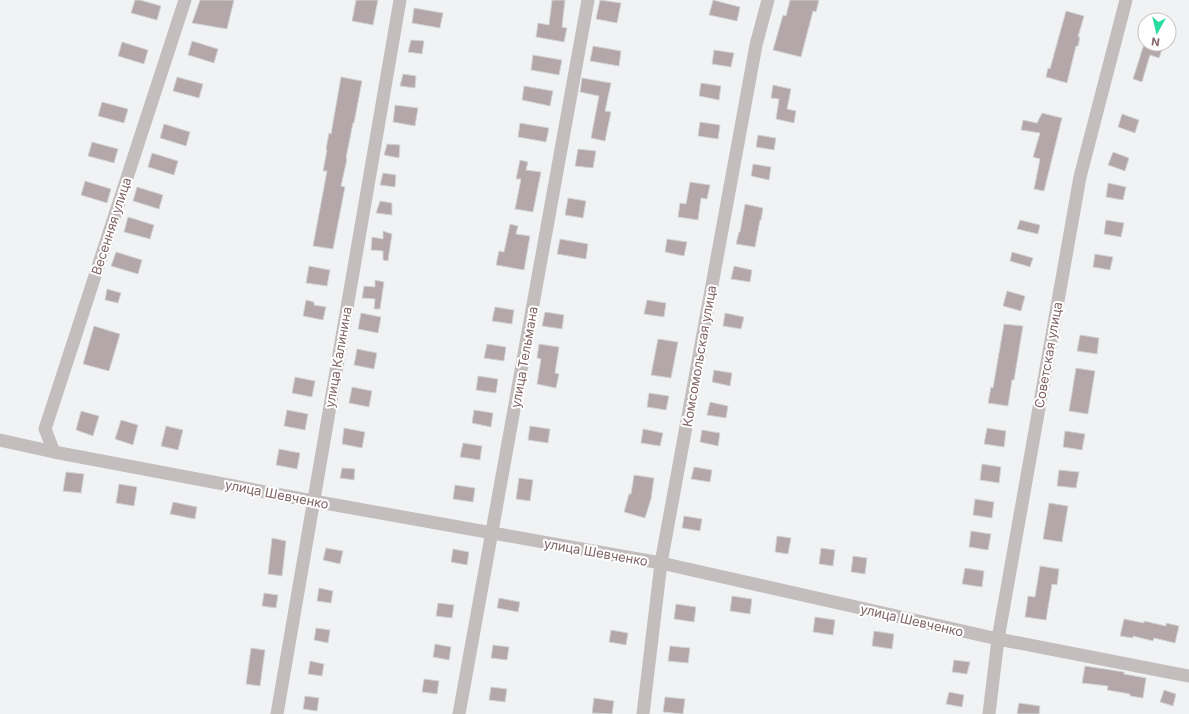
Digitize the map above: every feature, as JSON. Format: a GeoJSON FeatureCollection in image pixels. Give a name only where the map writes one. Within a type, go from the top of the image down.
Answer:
{"type":"FeatureCollection","features":[{"type":"Feature","properties":{"kind":"street","name":"Весенняя улица"},"geometry":{"type":"LineString","coordinates":[[54,452],[44,429],[185,0]]}},
{"type":"Feature","properties":{"kind":"street","name":"улица Калинина"},"geometry":{"type":"LineString","coordinates":[[277,714],[400,0]]}},
{"type":"Feature","properties":{"kind":"street","name":"улица Тельмана"},"geometry":{"type":"LineString","coordinates":[[459,714],[588,0]]}},
{"type":"Feature","properties":{"kind":"street","name":"Комсомольская улица"},"geometry":{"type":"LineString","coordinates":[[643,714],[661,563],[754,53],[768,0]]}},
{"type":"Feature","properties":{"kind":"street","name":"Советская улица"},"geometry":{"type":"LineString","coordinates":[[989,714],[998,639],[1080,177],[1126,0]]}},
{"type":"Feature","properties":{"kind":"street","name":"улица Шевченко"},"geometry":{"type":"LineString","coordinates":[[0,440],[54,452],[313,501],[661,563],[998,639],[1189,676]]}},
{"type":"Feature","properties":{"kind":"building"},"geometry":{"type":"Polygon","coordinates":[[[135,0],[161,6],[157,20],[131,13],[135,0]]]}},
{"type":"Feature","properties":{"kind":"building"},"geometry":{"type":"Polygon","coordinates":[[[200,0],[234,0],[227,29],[192,23],[200,0]]]}},
{"type":"Feature","properties":{"kind":"building"},"geometry":{"type":"Polygon","coordinates":[[[356,0],[378,0],[373,25],[352,21],[356,0]]]}},
{"type":"Feature","properties":{"kind":"building"},"geometry":{"type":"Polygon","coordinates":[[[552,0],[565,0],[562,27],[567,28],[564,42],[536,37],[538,23],[549,25],[552,0]]]}},
{"type":"Feature","properties":{"kind":"building"},"geometry":{"type":"Polygon","coordinates":[[[600,0],[621,3],[617,23],[596,19],[600,0]]]}},
{"type":"Feature","properties":{"kind":"building"},"geometry":{"type":"Polygon","coordinates":[[[713,0],[740,7],[737,21],[709,15],[713,0]]]}},
{"type":"Feature","properties":{"kind":"building"},"geometry":{"type":"Polygon","coordinates":[[[790,0],[819,0],[816,12],[813,11],[801,57],[773,50],[783,15],[786,16],[790,0]]]}},
{"type":"Feature","properties":{"kind":"building"},"geometry":{"type":"Polygon","coordinates":[[[414,8],[443,13],[440,28],[412,23],[414,8]]]}},
{"type":"Feature","properties":{"kind":"building"},"geometry":{"type":"Polygon","coordinates":[[[1066,11],[1084,16],[1078,37],[1080,37],[1078,46],[1076,46],[1067,83],[1046,77],[1048,68],[1050,69],[1066,11]]]}},
{"type":"Feature","properties":{"kind":"building"},"geometry":{"type":"Polygon","coordinates":[[[411,40],[424,41],[422,54],[408,52],[411,40]]]}},
{"type":"Feature","properties":{"kind":"building"},"geometry":{"type":"Polygon","coordinates":[[[192,41],[218,49],[214,63],[188,55],[192,41]]]}},
{"type":"Feature","properties":{"kind":"building"},"geometry":{"type":"Polygon","coordinates":[[[122,42],[148,50],[144,64],[118,56],[122,42]]]}},
{"type":"Feature","properties":{"kind":"building"},"geometry":{"type":"Polygon","coordinates":[[[593,46],[621,51],[619,66],[590,61],[593,46]]]}},
{"type":"Feature","properties":{"kind":"building"},"geometry":{"type":"Polygon","coordinates":[[[714,50],[734,53],[731,67],[712,64],[714,50]]]}},
{"type":"Feature","properties":{"kind":"building"},"geometry":{"type":"Polygon","coordinates":[[[1141,52],[1161,52],[1159,58],[1150,55],[1142,82],[1133,79],[1141,52]]]}},
{"type":"Feature","properties":{"kind":"building"},"geometry":{"type":"Polygon","coordinates":[[[533,55],[562,60],[559,75],[531,70],[533,55]]]}},
{"type":"Feature","properties":{"kind":"building"},"geometry":{"type":"Polygon","coordinates":[[[403,74],[416,76],[415,88],[400,86],[403,74]]]}},
{"type":"Feature","properties":{"kind":"building"},"geometry":{"type":"Polygon","coordinates":[[[177,77],[203,84],[199,98],[173,91],[177,77]]]}},
{"type":"Feature","properties":{"kind":"building"},"geometry":{"type":"Polygon","coordinates":[[[341,77],[362,81],[341,186],[345,187],[333,249],[313,246],[327,171],[323,171],[326,149],[329,133],[331,134],[341,77]]]}},
{"type":"Feature","properties":{"kind":"building"},"geometry":{"type":"Polygon","coordinates":[[[582,78],[611,83],[605,111],[611,112],[605,141],[591,138],[599,96],[580,92],[582,78]]]}},
{"type":"Feature","properties":{"kind":"building"},"geometry":{"type":"Polygon","coordinates":[[[701,83],[721,86],[719,100],[699,96],[701,83]]]}},
{"type":"Feature","properties":{"kind":"building"},"geometry":{"type":"Polygon","coordinates":[[[773,85],[791,89],[787,109],[796,111],[794,123],[776,119],[779,99],[771,98],[773,85]]]}},
{"type":"Feature","properties":{"kind":"building"},"geometry":{"type":"Polygon","coordinates":[[[524,86],[553,91],[550,106],[522,100],[524,86]]]}},
{"type":"Feature","properties":{"kind":"building"},"geometry":{"type":"Polygon","coordinates":[[[102,102],[128,109],[124,123],[98,116],[102,102]]]}},
{"type":"Feature","properties":{"kind":"building"},"geometry":{"type":"Polygon","coordinates":[[[395,105],[418,108],[415,126],[393,122],[395,105]]]}},
{"type":"Feature","properties":{"kind":"building"},"geometry":{"type":"Polygon","coordinates":[[[1042,113],[1062,118],[1044,191],[1034,189],[1040,159],[1033,157],[1040,133],[1021,130],[1023,120],[1037,123],[1042,113]]]}},
{"type":"Feature","properties":{"kind":"building"},"geometry":{"type":"Polygon","coordinates":[[[1122,114],[1139,120],[1135,133],[1118,127],[1122,114]]]}},
{"type":"Feature","properties":{"kind":"building"},"geometry":{"type":"Polygon","coordinates":[[[700,122],[720,125],[718,139],[698,136],[700,122]]]}},
{"type":"Feature","properties":{"kind":"building"},"geometry":{"type":"Polygon","coordinates":[[[520,123],[549,128],[546,142],[518,137],[520,123]]]}},
{"type":"Feature","properties":{"kind":"building"},"geometry":{"type":"Polygon","coordinates":[[[164,124],[190,132],[186,146],[160,138],[164,124]]]}},
{"type":"Feature","properties":{"kind":"building"},"geometry":{"type":"Polygon","coordinates":[[[758,135],[776,138],[774,150],[756,147],[758,135]]]}},
{"type":"Feature","properties":{"kind":"building"},"geometry":{"type":"Polygon","coordinates":[[[92,142],[118,149],[114,163],[88,156],[92,142]]]}},
{"type":"Feature","properties":{"kind":"building"},"geometry":{"type":"Polygon","coordinates":[[[387,144],[400,145],[399,158],[384,155],[387,144]]]}},
{"type":"Feature","properties":{"kind":"building"},"geometry":{"type":"Polygon","coordinates":[[[578,149],[596,151],[593,168],[575,166],[578,149]]]}},
{"type":"Feature","properties":{"kind":"building"},"geometry":{"type":"Polygon","coordinates":[[[1113,152],[1129,158],[1125,171],[1108,165],[1113,152]]]}},
{"type":"Feature","properties":{"kind":"building"},"geometry":{"type":"Polygon","coordinates":[[[152,153],[178,161],[174,175],[148,167],[152,153]]]}},
{"type":"Feature","properties":{"kind":"building"},"geometry":{"type":"Polygon","coordinates":[[[520,160],[528,162],[526,170],[541,172],[533,212],[515,209],[521,179],[516,179],[520,160]]]}},
{"type":"Feature","properties":{"kind":"building"},"geometry":{"type":"Polygon","coordinates":[[[753,164],[771,167],[769,180],[751,176],[753,164]]]}},
{"type":"Feature","properties":{"kind":"building"},"geometry":{"type":"Polygon","coordinates":[[[383,173],[396,175],[395,187],[380,185],[383,173]]]}},
{"type":"Feature","properties":{"kind":"building"},"geometry":{"type":"Polygon","coordinates":[[[85,181],[111,189],[107,203],[81,195],[85,181]]]}},
{"type":"Feature","properties":{"kind":"building"},"geometry":{"type":"Polygon","coordinates":[[[690,182],[710,185],[707,199],[701,198],[698,220],[678,217],[680,203],[686,204],[690,182]]]}},
{"type":"Feature","properties":{"kind":"building"},"geometry":{"type":"Polygon","coordinates":[[[1108,183],[1126,187],[1123,200],[1106,197],[1108,183]]]}},
{"type":"Feature","properties":{"kind":"building"},"geometry":{"type":"Polygon","coordinates":[[[137,187],[163,195],[159,209],[133,201],[137,187]]]}},
{"type":"Feature","properties":{"kind":"building"},"geometry":{"type":"Polygon","coordinates":[[[568,198],[586,201],[583,218],[565,215],[568,198]]]}},
{"type":"Feature","properties":{"kind":"building"},"geometry":{"type":"Polygon","coordinates":[[[380,201],[392,203],[392,215],[376,213],[380,201]]]}},
{"type":"Feature","properties":{"kind":"building"},"geometry":{"type":"Polygon","coordinates":[[[745,204],[763,208],[755,247],[736,244],[740,232],[745,204]]]}},
{"type":"Feature","properties":{"kind":"building"},"geometry":{"type":"Polygon","coordinates":[[[128,217],[154,225],[150,239],[124,232],[128,217]]]}},
{"type":"Feature","properties":{"kind":"building"},"geometry":{"type":"Polygon","coordinates":[[[1020,220],[1040,225],[1038,234],[1017,229],[1020,220]]]}},
{"type":"Feature","properties":{"kind":"building"},"geometry":{"type":"Polygon","coordinates":[[[1106,220],[1124,223],[1121,237],[1104,234],[1106,220]]]}},
{"type":"Feature","properties":{"kind":"building"},"geometry":{"type":"Polygon","coordinates":[[[510,224],[518,226],[516,234],[530,236],[524,270],[496,265],[499,251],[504,252],[510,224]]]}},
{"type":"Feature","properties":{"kind":"building"},"geometry":{"type":"Polygon","coordinates":[[[383,231],[392,234],[388,261],[383,260],[383,251],[371,250],[372,237],[383,239],[383,231]]]}},
{"type":"Feature","properties":{"kind":"building"},"geometry":{"type":"Polygon","coordinates":[[[560,239],[588,244],[586,259],[557,254],[560,239]]]}},
{"type":"Feature","properties":{"kind":"building"},"geometry":{"type":"Polygon","coordinates":[[[667,239],[687,242],[684,256],[665,252],[667,239]]]}},
{"type":"Feature","properties":{"kind":"building"},"geometry":{"type":"Polygon","coordinates":[[[116,252],[142,260],[138,274],[111,266],[116,252]]]}},
{"type":"Feature","properties":{"kind":"building"},"geometry":{"type":"Polygon","coordinates":[[[1012,252],[1033,258],[1030,267],[1010,261],[1012,252]]]}},
{"type":"Feature","properties":{"kind":"building"},"geometry":{"type":"Polygon","coordinates":[[[1095,254],[1113,257],[1110,270],[1093,267],[1095,254]]]}},
{"type":"Feature","properties":{"kind":"building"},"geometry":{"type":"Polygon","coordinates":[[[309,266],[330,270],[327,286],[306,283],[309,266]]]}},
{"type":"Feature","properties":{"kind":"building"},"geometry":{"type":"Polygon","coordinates":[[[734,266],[752,270],[750,282],[731,279],[734,266]]]}},
{"type":"Feature","properties":{"kind":"building"},"geometry":{"type":"Polygon","coordinates":[[[375,280],[384,282],[380,309],[374,309],[375,299],[362,298],[364,286],[375,287],[375,280]]]}},
{"type":"Feature","properties":{"kind":"building"},"geometry":{"type":"Polygon","coordinates":[[[107,289],[121,293],[118,303],[105,300],[107,289]]]}},
{"type":"Feature","properties":{"kind":"building"},"geometry":{"type":"Polygon","coordinates":[[[1007,291],[1025,296],[1021,311],[1003,306],[1007,291]]]}},
{"type":"Feature","properties":{"kind":"building"},"geometry":{"type":"Polygon","coordinates":[[[306,300],[314,302],[314,305],[326,307],[323,320],[303,316],[306,300]]]}},
{"type":"Feature","properties":{"kind":"building"},"geometry":{"type":"Polygon","coordinates":[[[647,300],[666,303],[664,317],[644,314],[647,300]]]}},
{"type":"Feature","properties":{"kind":"building"},"geometry":{"type":"Polygon","coordinates":[[[495,307],[514,310],[512,324],[492,321],[495,307]]]}},
{"type":"Feature","properties":{"kind":"building"},"geometry":{"type":"Polygon","coordinates":[[[545,312],[564,315],[562,329],[542,326],[545,312]]]}},
{"type":"Feature","properties":{"kind":"building"},"geometry":{"type":"Polygon","coordinates":[[[361,313],[381,317],[378,333],[358,329],[361,313]]]}},
{"type":"Feature","properties":{"kind":"building"},"geometry":{"type":"Polygon","coordinates":[[[725,313],[744,317],[741,329],[723,326],[725,313]]]}},
{"type":"Feature","properties":{"kind":"building"},"geometry":{"type":"Polygon","coordinates":[[[1004,324],[1023,326],[1008,406],[988,403],[991,387],[993,388],[1004,324]]]}},
{"type":"Feature","properties":{"kind":"building"},"geometry":{"type":"Polygon","coordinates":[[[94,326],[120,334],[109,371],[83,364],[94,326]]]}},
{"type":"Feature","properties":{"kind":"building"},"geometry":{"type":"Polygon","coordinates":[[[1080,335],[1099,338],[1097,354],[1077,351],[1080,335]]]}},
{"type":"Feature","properties":{"kind":"building"},"geometry":{"type":"Polygon","coordinates":[[[658,339],[678,342],[671,378],[651,375],[658,339]]]}},
{"type":"Feature","properties":{"kind":"building"},"geometry":{"type":"Polygon","coordinates":[[[487,344],[506,347],[504,361],[484,358],[487,344]]]}},
{"type":"Feature","properties":{"kind":"building"},"geometry":{"type":"Polygon","coordinates":[[[539,344],[559,347],[555,373],[559,374],[556,388],[537,384],[541,359],[537,358],[539,344]]]}},
{"type":"Feature","properties":{"kind":"building"},"geometry":{"type":"Polygon","coordinates":[[[357,349],[377,353],[374,369],[354,365],[357,349]]]}},
{"type":"Feature","properties":{"kind":"building"},"geometry":{"type":"Polygon","coordinates":[[[1076,368],[1095,371],[1088,414],[1069,411],[1076,368]]]}},
{"type":"Feature","properties":{"kind":"building"},"geometry":{"type":"Polygon","coordinates":[[[714,370],[732,373],[730,386],[712,382],[714,370]]]}},
{"type":"Feature","properties":{"kind":"building"},"geometry":{"type":"Polygon","coordinates":[[[478,376],[498,379],[496,393],[476,390],[478,376]]]}},
{"type":"Feature","properties":{"kind":"building"},"geometry":{"type":"Polygon","coordinates":[[[295,377],[315,381],[312,397],[292,393],[295,377]]]}},
{"type":"Feature","properties":{"kind":"building"},"geometry":{"type":"Polygon","coordinates":[[[352,387],[372,391],[369,407],[349,403],[352,387]]]}},
{"type":"Feature","properties":{"kind":"building"},"geometry":{"type":"Polygon","coordinates":[[[649,393],[669,396],[666,410],[647,407],[649,393]]]}},
{"type":"Feature","properties":{"kind":"building"},"geometry":{"type":"Polygon","coordinates":[[[710,402],[728,406],[726,418],[707,415],[710,402]]]}},
{"type":"Feature","properties":{"kind":"building"},"geometry":{"type":"Polygon","coordinates":[[[287,410],[308,414],[305,430],[284,426],[287,410]]]}},
{"type":"Feature","properties":{"kind":"building"},"geometry":{"type":"Polygon","coordinates":[[[474,410],[493,413],[491,427],[472,423],[474,410]]]}},
{"type":"Feature","properties":{"kind":"building"},"geometry":{"type":"Polygon","coordinates":[[[81,411],[99,416],[93,436],[76,430],[81,411]]]}},
{"type":"Feature","properties":{"kind":"building"},"geometry":{"type":"Polygon","coordinates":[[[121,420],[138,425],[133,445],[115,439],[121,420]]]}},
{"type":"Feature","properties":{"kind":"building"},"geometry":{"type":"Polygon","coordinates":[[[166,426],[183,430],[178,450],[161,446],[166,426]]]}},
{"type":"Feature","properties":{"kind":"building"},"geometry":{"type":"Polygon","coordinates":[[[530,426],[550,429],[548,443],[528,440],[530,426]]]}},
{"type":"Feature","properties":{"kind":"building"},"geometry":{"type":"Polygon","coordinates":[[[344,428],[365,432],[362,448],[342,444],[344,428]]]}},
{"type":"Feature","properties":{"kind":"building"},"geometry":{"type":"Polygon","coordinates":[[[987,428],[1006,431],[1004,447],[984,444],[987,428]]]}},
{"type":"Feature","properties":{"kind":"building"},"geometry":{"type":"Polygon","coordinates":[[[643,429],[663,433],[660,446],[641,443],[643,429]]]}},
{"type":"Feature","properties":{"kind":"building"},"geometry":{"type":"Polygon","coordinates":[[[702,430],[720,433],[718,446],[700,442],[702,430]]]}},
{"type":"Feature","properties":{"kind":"building"},"geometry":{"type":"Polygon","coordinates":[[[1065,431],[1085,434],[1082,450],[1063,447],[1065,431]]]}},
{"type":"Feature","properties":{"kind":"building"},"geometry":{"type":"Polygon","coordinates":[[[463,443],[482,446],[480,460],[460,457],[463,443]]]}},
{"type":"Feature","properties":{"kind":"building"},"geometry":{"type":"Polygon","coordinates":[[[279,449],[300,453],[297,469],[276,465],[279,449]]]}},
{"type":"Feature","properties":{"kind":"building"},"geometry":{"type":"Polygon","coordinates":[[[982,464],[1001,467],[999,483],[980,480],[982,464]]]}},
{"type":"Feature","properties":{"kind":"building"},"geometry":{"type":"Polygon","coordinates":[[[694,467],[712,470],[710,482],[691,479],[694,467]]]}},
{"type":"Feature","properties":{"kind":"building"},"geometry":{"type":"Polygon","coordinates":[[[342,468],[355,469],[354,480],[340,478],[342,468]]]}},
{"type":"Feature","properties":{"kind":"building"},"geometry":{"type":"Polygon","coordinates":[[[1059,470],[1079,472],[1076,488],[1057,486],[1059,470]]]}},
{"type":"Feature","properties":{"kind":"building"},"geometry":{"type":"Polygon","coordinates":[[[66,472],[84,474],[81,493],[63,491],[66,472]]]}},
{"type":"Feature","properties":{"kind":"building"},"geometry":{"type":"Polygon","coordinates":[[[634,475],[654,478],[651,499],[645,518],[624,512],[629,494],[631,494],[634,475]]]}},
{"type":"Feature","properties":{"kind":"building"},"geometry":{"type":"Polygon","coordinates":[[[519,478],[533,480],[530,501],[516,499],[519,478]]]}},
{"type":"Feature","properties":{"kind":"building"},"geometry":{"type":"Polygon","coordinates":[[[119,484],[137,487],[134,506],[116,503],[119,484]]]}},
{"type":"Feature","properties":{"kind":"building"},"geometry":{"type":"Polygon","coordinates":[[[455,485],[475,488],[473,502],[453,499],[455,485]]]}},
{"type":"Feature","properties":{"kind":"building"},"geometry":{"type":"Polygon","coordinates":[[[975,499],[994,502],[992,518],[973,515],[975,499]]]}},
{"type":"Feature","properties":{"kind":"building"},"geometry":{"type":"Polygon","coordinates":[[[173,502],[197,507],[195,519],[170,514],[173,502]]]}},
{"type":"Feature","properties":{"kind":"building"},"geometry":{"type":"Polygon","coordinates":[[[1049,503],[1068,506],[1062,542],[1043,539],[1049,503]]]}},
{"type":"Feature","properties":{"kind":"building"},"geometry":{"type":"Polygon","coordinates":[[[684,516],[702,519],[700,531],[682,528],[684,516]]]}},
{"type":"Feature","properties":{"kind":"building"},"geometry":{"type":"Polygon","coordinates":[[[971,531],[991,534],[988,550],[969,547],[971,531]]]}},
{"type":"Feature","properties":{"kind":"building"},"geometry":{"type":"Polygon","coordinates":[[[777,536],[791,538],[788,554],[775,552],[777,536]]]}},
{"type":"Feature","properties":{"kind":"building"},"geometry":{"type":"Polygon","coordinates":[[[272,538],[286,541],[282,576],[268,574],[272,538]]]}},
{"type":"Feature","properties":{"kind":"building"},"geometry":{"type":"Polygon","coordinates":[[[326,548],[343,551],[340,564],[323,560],[326,548]]]}},
{"type":"Feature","properties":{"kind":"building"},"geometry":{"type":"Polygon","coordinates":[[[821,548],[835,550],[833,566],[819,564],[821,548]]]}},
{"type":"Feature","properties":{"kind":"building"},"geometry":{"type":"Polygon","coordinates":[[[453,549],[469,552],[467,565],[451,562],[453,549]]]}},
{"type":"Feature","properties":{"kind":"building"},"geometry":{"type":"Polygon","coordinates":[[[853,556],[867,558],[865,574],[851,572],[853,556]]]}},
{"type":"Feature","properties":{"kind":"building"},"geometry":{"type":"Polygon","coordinates":[[[1040,566],[1059,569],[1057,585],[1052,584],[1046,620],[1025,617],[1028,596],[1035,597],[1040,566]]]}},
{"type":"Feature","properties":{"kind":"building"},"geometry":{"type":"Polygon","coordinates":[[[965,568],[984,571],[982,587],[962,584],[965,568]]]}},
{"type":"Feature","properties":{"kind":"building"},"geometry":{"type":"Polygon","coordinates":[[[319,588],[333,591],[331,603],[317,601],[319,588]]]}},
{"type":"Feature","properties":{"kind":"building"},"geometry":{"type":"Polygon","coordinates":[[[264,593],[278,595],[276,608],[262,606],[264,593]]]}},
{"type":"Feature","properties":{"kind":"building"},"geometry":{"type":"Polygon","coordinates":[[[732,596],[752,599],[750,614],[730,611],[732,596]]]}},
{"type":"Feature","properties":{"kind":"building"},"geometry":{"type":"Polygon","coordinates":[[[499,598],[520,602],[518,612],[497,608],[499,598]]]}},
{"type":"Feature","properties":{"kind":"building"},"geometry":{"type":"Polygon","coordinates":[[[438,603],[454,605],[452,618],[436,616],[438,603]]]}},
{"type":"Feature","properties":{"kind":"building"},"geometry":{"type":"Polygon","coordinates":[[[676,604],[696,607],[694,622],[674,619],[676,604]]]}},
{"type":"Feature","properties":{"kind":"building"},"geometry":{"type":"Polygon","coordinates":[[[815,617],[835,620],[833,635],[813,632],[815,617]]]}},
{"type":"Feature","properties":{"kind":"building"},"geometry":{"type":"Polygon","coordinates":[[[1124,619],[1144,623],[1144,621],[1166,626],[1166,623],[1179,626],[1175,643],[1154,638],[1153,641],[1133,636],[1133,638],[1120,636],[1124,619]]]}},
{"type":"Feature","properties":{"kind":"building"},"geometry":{"type":"Polygon","coordinates":[[[316,628],[330,630],[328,643],[314,640],[316,628]]]}},
{"type":"Feature","properties":{"kind":"building"},"geometry":{"type":"Polygon","coordinates":[[[611,630],[628,633],[626,645],[609,642],[611,630]]]}},
{"type":"Feature","properties":{"kind":"building"},"geometry":{"type":"Polygon","coordinates":[[[874,631],[894,634],[892,649],[872,646],[874,631]]]}},
{"type":"Feature","properties":{"kind":"building"},"geometry":{"type":"Polygon","coordinates":[[[435,644],[451,647],[449,660],[433,657],[435,644]]]}},
{"type":"Feature","properties":{"kind":"building"},"geometry":{"type":"Polygon","coordinates":[[[493,645],[509,647],[507,660],[491,658],[493,645]]]}},
{"type":"Feature","properties":{"kind":"building"},"geometry":{"type":"Polygon","coordinates":[[[670,646],[690,648],[688,663],[668,661],[670,646]]]}},
{"type":"Feature","properties":{"kind":"building"},"geometry":{"type":"Polygon","coordinates":[[[251,648],[265,650],[260,686],[246,684],[251,648]]]}},
{"type":"Feature","properties":{"kind":"building"},"geometry":{"type":"Polygon","coordinates":[[[954,660],[970,662],[967,674],[952,672],[954,660]]]}},
{"type":"Feature","properties":{"kind":"building"},"geometry":{"type":"Polygon","coordinates":[[[310,661],[324,664],[322,676],[308,674],[310,661]]]}},
{"type":"Feature","properties":{"kind":"building"},"geometry":{"type":"Polygon","coordinates":[[[1085,666],[1124,672],[1124,674],[1146,678],[1143,698],[1107,690],[1108,686],[1082,683],[1085,666]]]}},
{"type":"Feature","properties":{"kind":"building"},"geometry":{"type":"Polygon","coordinates":[[[424,679],[439,681],[437,694],[422,692],[424,679]]]}},
{"type":"Feature","properties":{"kind":"building"},"geometry":{"type":"Polygon","coordinates":[[[491,687],[507,689],[505,702],[489,700],[491,687]]]}},
{"type":"Feature","properties":{"kind":"building"},"geometry":{"type":"Polygon","coordinates":[[[1164,690],[1176,694],[1173,706],[1160,702],[1164,690]]]}},
{"type":"Feature","properties":{"kind":"building"},"geometry":{"type":"Polygon","coordinates":[[[949,692],[964,695],[962,707],[946,704],[949,692]]]}},
{"type":"Feature","properties":{"kind":"building"},"geometry":{"type":"Polygon","coordinates":[[[305,696],[319,698],[317,711],[303,709],[305,696]]]}},
{"type":"Feature","properties":{"kind":"building"},"geometry":{"type":"Polygon","coordinates":[[[665,697],[685,699],[683,714],[663,712],[665,697]]]}},
{"type":"Feature","properties":{"kind":"building"},"geometry":{"type":"Polygon","coordinates":[[[594,698],[614,701],[612,714],[592,713],[594,698]]]}},
{"type":"Feature","properties":{"kind":"building"},"geometry":{"type":"Polygon","coordinates":[[[1019,703],[1040,706],[1039,714],[1017,714],[1019,703]]]}}]}
